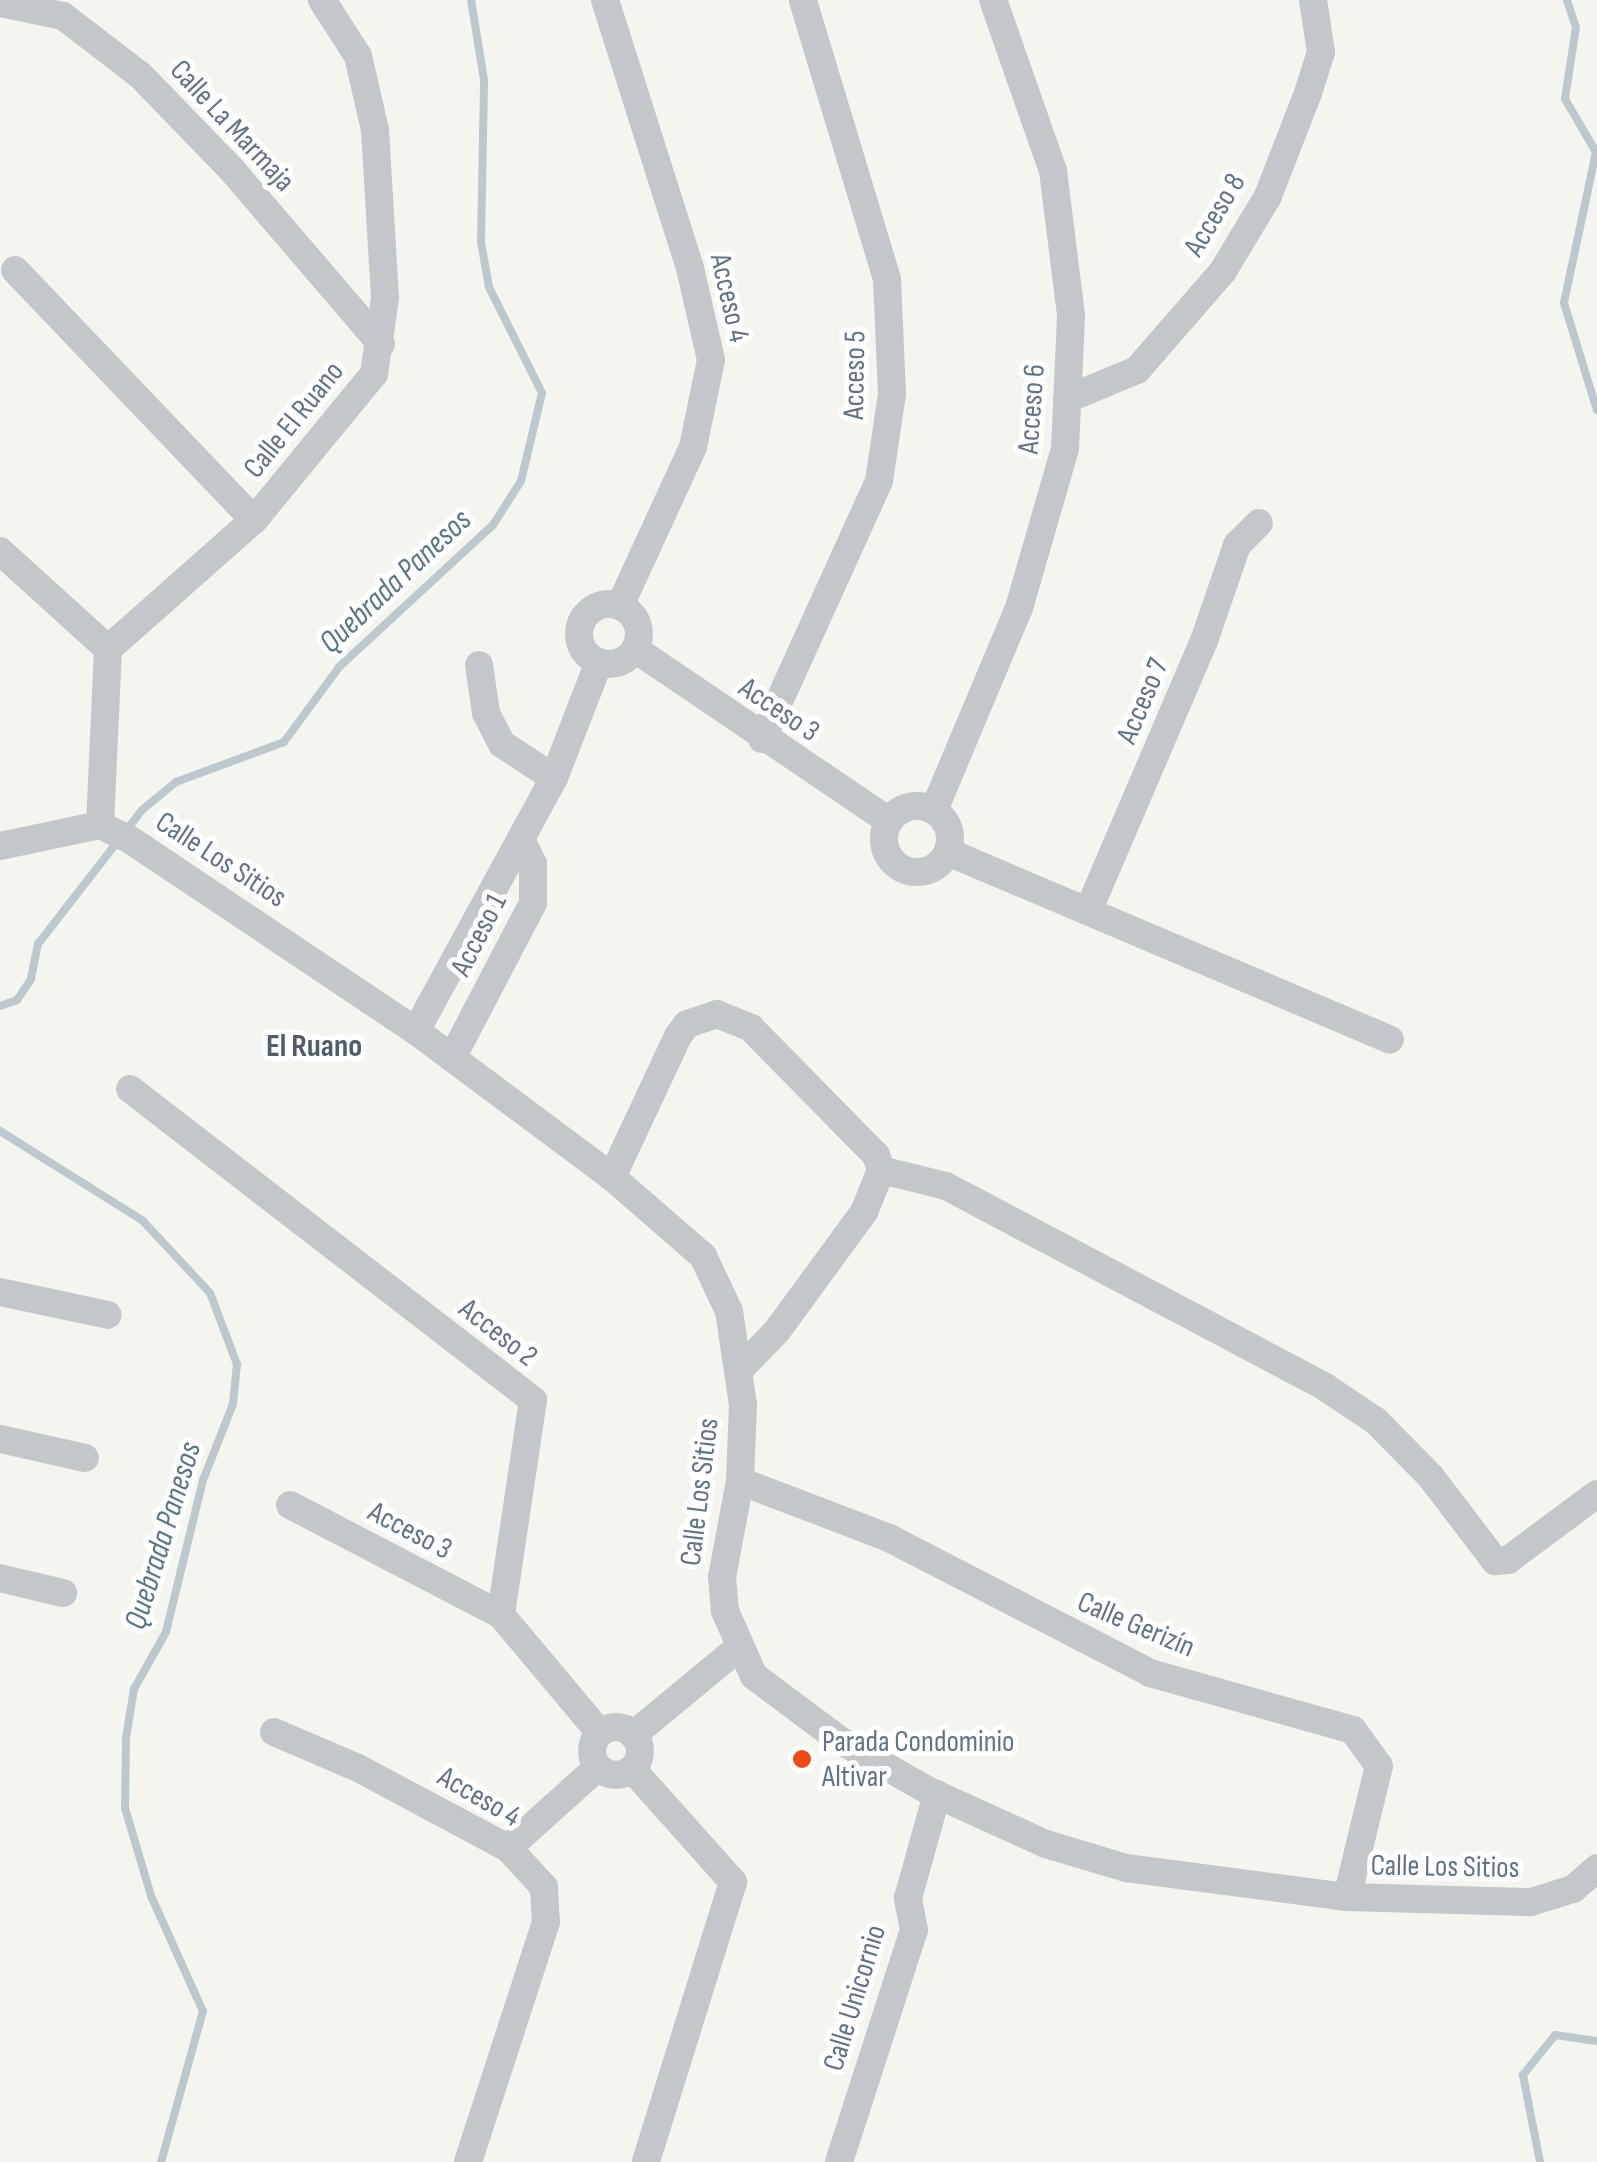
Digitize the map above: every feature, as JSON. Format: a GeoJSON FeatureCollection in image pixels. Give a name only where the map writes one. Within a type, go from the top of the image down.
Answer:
{"type":"FeatureCollection","features":[{"type":"Feature","properties":{"kind":"street","name":"Calle El Ruano"},"geometry":{"type":"LineString","coordinates":[[108,649],[254,520],[363,393],[382,344],[384,225],[376,130],[358,56],[322,0]]}},
{"type":"Feature","properties":{"kind":"street","name":"Acceso 4"},"geometry":{"type":"LineString","coordinates":[[605,0],[690,268],[710,360],[692,447],[620,606]]}},
{"type":"Feature","properties":{"kind":"street","name":"Acceso 5"},"geometry":{"type":"LineString","coordinates":[[762,739],[878,481],[892,394],[887,279],[803,0]]}},
{"type":"Feature","properties":{"kind":"street","name":"Acceso 6"},"geometry":{"type":"LineString","coordinates":[[934,810],[1048,522],[1065,448],[1071,315],[1053,170],[993,0]]}},
{"type":"Feature","properties":{"kind":"street","name":"Acceso 8"},"geometry":{"type":"LineString","coordinates":[[1067,399],[1137,370],[1222,271],[1268,196],[1322,52],[1313,0]]}},
{"type":"Feature","properties":{"kind":"street","name":"Calle La Marmaja"},"geometry":{"type":"LineString","coordinates":[[0,3],[63,16],[140,75],[232,170],[382,344]]}},
{"type":"Feature","properties":{"kind":"street"},"geometry":{"type":"LineString","coordinates":[[15,270],[254,520]]}},
{"type":"Feature","properties":{"kind":"street","name":"Acceso 7"},"geometry":{"type":"LineString","coordinates":[[1090,908],[1204,641],[1237,546],[1260,523]]}},
{"type":"Feature","properties":{"kind":"street"},"geometry":{"type":"LineString","coordinates":[[0,552],[108,649],[100,825],[0,846]]}},
{"type":"Feature","properties":{"kind":"street"},"geometry":{"type":"LineString","coordinates":[[599,606],[620,606],[639,629],[635,649],[619,662],[598,662],[583,649],[583,618],[599,606]]}},
{"type":"Feature","properties":{"kind":"street","name":"Acceso 3"},"geometry":{"type":"LineString","coordinates":[[635,649],[889,822]]}},
{"type":"Feature","properties":{"kind":"street","name":"Acceso 1"},"geometry":{"type":"LineString","coordinates":[[416,1032],[554,778],[598,662]]}},
{"type":"Feature","properties":{"kind":"street"},"geometry":{"type":"LineString","coordinates":[[479,665],[486,713],[502,744],[554,778]]}},
{"type":"Feature","properties":{"kind":"street"},"geometry":{"type":"LineString","coordinates":[[914,806],[934,810],[947,824],[948,852],[923,872],[902,869],[887,853],[889,822],[914,806]]}},
{"type":"Feature","properties":{"kind":"street","name":"Calle Los Sitios"},"geometry":{"type":"LineString","coordinates":[[100,825],[206,885],[416,1032],[612,1177],[703,1256],[729,1311],[740,1369],[740,1481],[722,1576],[737,1649],[778,1700],[937,1794],[1046,1844],[1126,1868],[1347,1897],[1530,1902],[1573,1890],[1597,1868]]}},
{"type":"Feature","properties":{"kind":"street","name":"Acceso 1"},"geometry":{"type":"LineString","coordinates":[[452,1058],[533,903],[533,864],[521,838]]}},
{"type":"Feature","properties":{"kind":"street"},"geometry":{"type":"LineString","coordinates":[[948,852],[1090,908],[1390,1040]]}},
{"type":"Feature","properties":{"kind":"street"},"geometry":{"type":"LineString","coordinates":[[612,1177],[678,1036],[686,1024],[718,1014],[751,1028],[816,1090],[867,1143],[881,1170],[946,1186],[1325,1387],[1376,1421],[1431,1477],[1496,1560],[1508,1560],[1597,1494]]}},
{"type":"Feature","properties":{"kind":"street","name":"Acceso 2"},"geometry":{"type":"LineString","coordinates":[[130,1089],[532,1400],[501,1615]]}},
{"type":"Feature","properties":{"kind":"street"},"geometry":{"type":"LineString","coordinates":[[740,1369],[777,1331],[864,1212],[881,1170]]}},
{"type":"Feature","properties":{"kind":"street"},"geometry":{"type":"LineString","coordinates":[[0,1292],[108,1315]]}},
{"type":"Feature","properties":{"kind":"street"},"geometry":{"type":"LineString","coordinates":[[0,1439],[85,1458]]}},
{"type":"Feature","properties":{"kind":"street","name":"Calle Gerizín"},"geometry":{"type":"LineString","coordinates":[[740,1481],[889,1538],[1150,1673],[1354,1730],[1378,1766],[1347,1897]]}},
{"type":"Feature","properties":{"kind":"street","name":"Acceso 3"},"geometry":{"type":"LineString","coordinates":[[290,1505],[501,1615]]}},
{"type":"Feature","properties":{"kind":"street"},"geometry":{"type":"LineString","coordinates":[[0,1578],[63,1593]]}},
{"type":"Feature","properties":{"kind":"street"},"geometry":{"type":"LineString","coordinates":[[501,1615],[600,1734]]}},
{"type":"Feature","properties":{"kind":"street"},"geometry":{"type":"LineString","coordinates":[[634,1736],[737,1649]]}},
{"type":"Feature","properties":{"kind":"street"},"geometry":{"type":"LineString","coordinates":[[613,1728],[634,1736],[639,1749],[632,1769],[610,1775],[598,1768],[592,1754],[600,1734],[613,1728]]}},
{"type":"Feature","properties":{"kind":"street","name":"Acceso 4"},"geometry":{"type":"LineString","coordinates":[[274,1732],[358,1768],[508,1848],[544,1887],[546,1922],[468,2162]]}},
{"type":"Feature","properties":{"kind":"street"},"geometry":{"type":"LineString","coordinates":[[508,1848],[598,1768]]}},
{"type":"Feature","properties":{"kind":"street"},"geometry":{"type":"LineString","coordinates":[[632,1769],[733,1882],[646,2162]]}},
{"type":"Feature","properties":{"kind":"street","name":"Calle Unicornio"},"geometry":{"type":"LineString","coordinates":[[839,2162],[914,1930],[908,1898],[937,1794]]}},
{"type":"Feature","properties":{"kind":"waterway","name":"Quebrada Panesos"},"geometry":{"type":"LineString","coordinates":[[0,1006],[17,1000],[31,979],[38,944],[142,810],[176,782],[284,742],[339,667],[493,525],[521,481],[542,393],[489,287],[481,242],[484,80],[471,0]]}},
{"type":"Feature","properties":{"kind":"waterway"},"geometry":{"type":"LineString","coordinates":[[1567,0],[1576,27],[1565,99],[1596,152],[1564,303],[1597,410]]}},
{"type":"Feature","properties":{"kind":"waterway","name":"Quebrada Panesos"},"geometry":{"type":"LineString","coordinates":[[0,1131],[142,1220],[210,1293],[237,1364],[233,1404],[203,1480],[166,1632],[134,1689],[126,1738],[125,1808],[151,1896],[203,2011],[161,2162]]}},
{"type":"Feature","properties":{"kind":"waterway"},"geometry":{"type":"LineString","coordinates":[[1540,2162],[1523,2075],[1555,2035],[1597,2041]]}},
{"type":"Feature","properties":{"kind":"place","name":"Parada Condominio Altivar"},"geometry":{"type":"Point","coordinates":[802,1759]}},
{"type":"Feature","properties":{"kind":"district","name":"El Ruano"},"geometry":{"type":"Point","coordinates":[314,1047]}}]}
